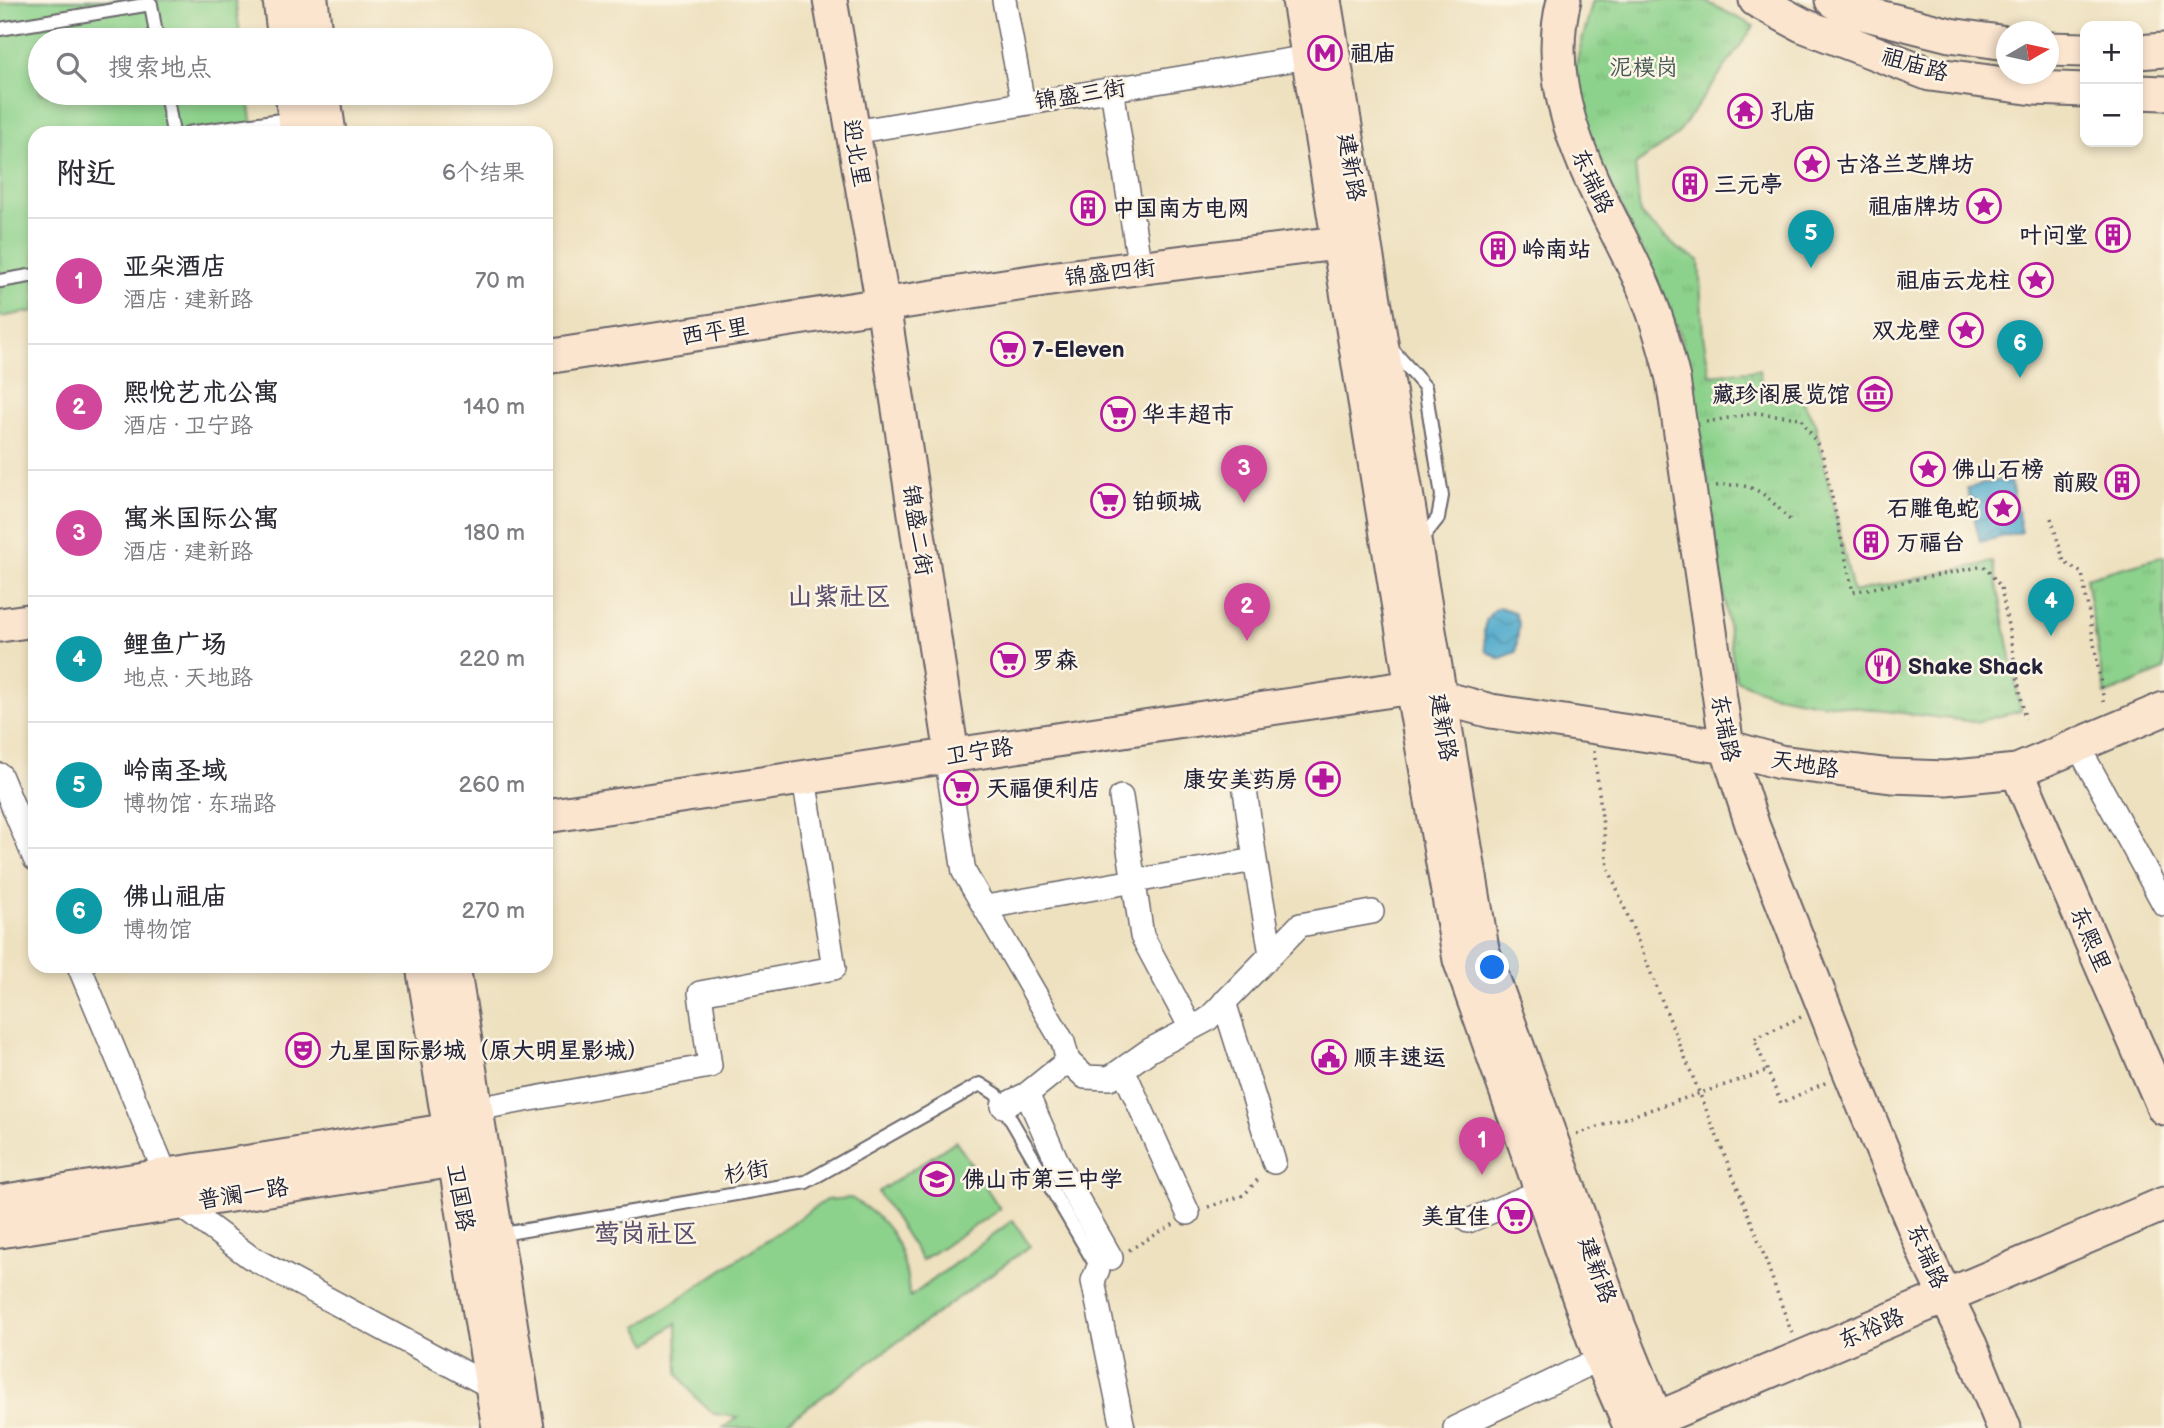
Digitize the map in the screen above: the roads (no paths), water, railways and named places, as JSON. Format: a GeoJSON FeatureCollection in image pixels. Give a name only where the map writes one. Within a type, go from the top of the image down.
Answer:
{"type":"FeatureCollection","features":[{"type":"Feature","properties":{"kind":"street"},"geometry":{"type":"LineString","coordinates":[[280,0],[284,28]]}},
{"type":"Feature","properties":{"kind":"street"},"geometry":{"type":"LineString","coordinates":[[311,0],[314,28]]}},
{"type":"Feature","properties":{"kind":"street","name":"迎北里"},"geometry":{"type":"LineString","coordinates":[[830,0],[883,305]]}},
{"type":"Feature","properties":{"kind":"street"},"geometry":{"type":"LineString","coordinates":[[1004,0],[1023,104]]}},
{"type":"Feature","properties":{"kind":"street","name":"建新路"},"geometry":{"type":"LineString","coordinates":[[1299,0],[1337,243],[1425,692],[1482,949],[1591,1251],[1649,1425]]}},
{"type":"Feature","properties":{"kind":"street","name":"建新路"},"geometry":{"type":"LineString","coordinates":[[1324,0],[1415,548],[1425,692],[1460,960],[1601,1359],[1649,1425]]}},
{"type":"Feature","properties":{"kind":"street","name":"东瑞路"},"geometry":{"type":"LineString","coordinates":[[1564,0],[1558,75],[1573,136],[1643,285],[1662,331],[1670,367],[1727,747],[1753,827],[1838,1042],[2004,1428]]}},
{"type":"Feature","properties":{"kind":"street","name":"祖庙路"},"geometry":{"type":"LineString","coordinates":[[1756,0],[1802,26],[1930,74],[2034,88],[2080,90]]}},
{"type":"Feature","properties":{"kind":"street","name":"祖庙路"},"geometry":{"type":"LineString","coordinates":[[1832,0],[1847,9],[1937,32],[1996,41]]}},
{"type":"Feature","properties":{"kind":"street"},"geometry":{"type":"LineString","coordinates":[[2059,49],[2080,50]]}},
{"type":"Feature","properties":{"kind":"street"},"geometry":{"type":"LineString","coordinates":[[2143,52],[2164,50]]}},
{"type":"Feature","properties":{"kind":"street","name":"锦盛三街"},"geometry":{"type":"LineString","coordinates":[[853,132],[1308,57]]}},
{"type":"Feature","properties":{"kind":"street"},"geometry":{"type":"LineString","coordinates":[[1112,89],[1140,269]]}},
{"type":"Feature","properties":{"kind":"street"},"geometry":{"type":"LineString","coordinates":[[2143,92],[2164,93]]}},
{"type":"Feature","properties":{"kind":"street"},"geometry":{"type":"LineString","coordinates":[[325,105],[328,126]]}},
{"type":"Feature","properties":{"kind":"street","name":"锦盛四街"},"geometry":{"type":"LineString","coordinates":[[883,305],[1337,243]]}},
{"type":"Feature","properties":{"kind":"street","name":"西平里"},"geometry":{"type":"LineString","coordinates":[[553,356],[883,305]]}},
{"type":"Feature","properties":{"kind":"street","name":"锦盛二街"},"geometry":{"type":"LineString","coordinates":[[883,305],[949,756]]}},
{"type":"Feature","properties":{"kind":"street"},"geometry":{"type":"LineString","coordinates":[[0,625],[28,621]]}},
{"type":"Feature","properties":{"kind":"street","name":"天地路"},"geometry":{"type":"LineString","coordinates":[[1425,692],[1491,711],[1727,747],[1780,762],[1891,776],[1946,778],[2017,771],[2164,709]]}},
{"type":"Feature","properties":{"kind":"street","name":"卫宁路"},"geometry":{"type":"LineString","coordinates":[[553,815],[949,756],[1425,692]]}},
{"type":"Feature","properties":{"kind":"street"},"geometry":{"type":"LineString","coordinates":[[2077,744],[2163,900]]}},
{"type":"Feature","properties":{"kind":"street"},"geometry":{"type":"LineString","coordinates":[[949,756],[964,872],[1063,1042],[1068,1061],[1085,1077],[1110,1078],[1207,1020],[1300,925],[1372,912]]}},
{"type":"Feature","properties":{"kind":"street","name":"东熙里"},"geometry":{"type":"LineString","coordinates":[[2017,771],[2164,1108]]}},
{"type":"Feature","properties":{"kind":"street"},"geometry":{"type":"LineString","coordinates":[[0,775],[28,842]]}},
{"type":"Feature","properties":{"kind":"street"},"geometry":{"type":"LineString","coordinates":[[476,1110],[710,1066],[700,993],[834,968],[804,778]]}},
{"type":"Feature","properties":{"kind":"street"},"geometry":{"type":"LineString","coordinates":[[1244,783],[1271,954]]}},
{"type":"Feature","properties":{"kind":"street"},"geometry":{"type":"LineString","coordinates":[[1121,797],[1142,936],[1191,1028]]}},
{"type":"Feature","properties":{"kind":"street"},"geometry":{"type":"LineString","coordinates":[[986,907],[1255,860]]}},
{"type":"Feature","properties":{"kind":"street"},"geometry":{"type":"LineString","coordinates":[[82,973],[172,1189],[250,1257],[493,1388]]}},
{"type":"Feature","properties":{"kind":"street","name":"卫国路"},"geometry":{"type":"LineString","coordinates":[[425,973],[462,1144],[499,1428]]}},
{"type":"Feature","properties":{"kind":"street"},"geometry":{"type":"LineString","coordinates":[[454,973],[476,1110],[462,1144]]}},
{"type":"Feature","properties":{"kind":"street"},"geometry":{"type":"LineString","coordinates":[[1224,1002],[1274,1162]]}},
{"type":"Feature","properties":{"kind":"street"},"geometry":{"type":"LineString","coordinates":[[1003,1106],[1027,1094],[1068,1061]]}},
{"type":"Feature","properties":{"kind":"street"},"geometry":{"type":"LineString","coordinates":[[1123,1069],[1188,1213]]}},
{"type":"Feature","properties":{"kind":"street"},"geometry":{"type":"LineString","coordinates":[[1027,1094],[1105,1263],[1093,1281],[1123,1428]]}},
{"type":"Feature","properties":{"kind":"street","name":"普澜一路"},"geometry":{"type":"LineString","coordinates":[[0,1202],[172,1189],[462,1144]]}},
{"type":"Feature","properties":{"kind":"street","name":"卫国路"},"geometry":{"type":"LineString","coordinates":[[462,1144],[496,1235],[527,1428]]}},
{"type":"Feature","properties":{"kind":"street","name":"普澜一路"},"geometry":{"type":"LineString","coordinates":[[0,1231],[172,1189]]}},
{"type":"Feature","properties":{"kind":"street"},"geometry":{"type":"LineString","coordinates":[[1468,1222],[1542,1191]]}},
{"type":"Feature","properties":{"kind":"street","name":"东裕路"},"geometry":{"type":"LineString","coordinates":[[1649,1425],[2164,1204]]}},
{"type":"Feature","properties":{"kind":"street"},"geometry":{"type":"LineString","coordinates":[[1455,1428],[1583,1367]]}},
{"type":"Feature","properties":{"kind":"lane"},"geometry":{"type":"LineString","coordinates":[[0,29],[151,4],[155,28]]}},
{"type":"Feature","properties":{"kind":"lane"},"geometry":{"type":"LineString","coordinates":[[168,105],[172,126]]}},
{"type":"Feature","properties":{"kind":"lane"},"geometry":{"type":"LineString","coordinates":[[227,126],[295,114]]}},
{"type":"Feature","properties":{"kind":"lane"},"geometry":{"type":"LineString","coordinates":[[0,281],[28,276]]}},
{"type":"Feature","properties":{"kind":"lane","name":"杉街"},"geometry":{"type":"LineString","coordinates":[[496,1235],[806,1182],[980,1084],[996,1094],[1003,1106]]}},
{"type":"Feature","properties":{"kind":"lane"},"geometry":{"type":"LineString","coordinates":[[1003,1106],[1105,1263]]}},
{"type":"Feature","properties":{"kind":"water"},"geometry":{"type":"Polygon","coordinates":[[[2010,478],[2022,532],[1980,542],[1967,488],[2010,478]]]}},
{"type":"Feature","properties":{"kind":"water"},"geometry":{"type":"Polygon","coordinates":[[[1499,607],[1514,612],[1519,624],[1516,652],[1499,659],[1486,651],[1484,632],[1489,616],[1499,607]]]}},
{"type":"Feature","properties":{"kind":"place","name":"祖庙"},"geometry":{"type":"Point","coordinates":[1325,53]}},
{"type":"Feature","properties":{"kind":"place","name":"孔庙"},"geometry":{"type":"Point","coordinates":[1745,111]}},
{"type":"Feature","properties":{"kind":"place","name":"古洛兰芝牌坊"},"geometry":{"type":"Point","coordinates":[1812,164]}},
{"type":"Feature","properties":{"kind":"place","name":"三元亭"},"geometry":{"type":"Point","coordinates":[1690,184]}},
{"type":"Feature","properties":{"kind":"place","name":"祖庙牌坊"},"geometry":{"type":"Point","coordinates":[1984,206]}},
{"type":"Feature","properties":{"kind":"place","name":"中国南方电网"},"geometry":{"type":"Point","coordinates":[1088,208]}},
{"type":"Feature","properties":{"kind":"place","name":"叶问堂"},"geometry":{"type":"Point","coordinates":[2113,235]}},
{"type":"Feature","properties":{"kind":"place","name":"岭南站"},"geometry":{"type":"Point","coordinates":[1498,249]}},
{"type":"Feature","properties":{"kind":"place","name":"岭南圣域"},"geometry":{"type":"Point","coordinates":[1811,268]}},
{"type":"Feature","properties":{"kind":"place","name":"祖庙云龙柱"},"geometry":{"type":"Point","coordinates":[2036,280]}},
{"type":"Feature","properties":{"kind":"place","name":"双龙壁"},"geometry":{"type":"Point","coordinates":[1966,330]}},
{"type":"Feature","properties":{"kind":"place","name":"7-Eleven"},"geometry":{"type":"Point","coordinates":[1008,349]}},
{"type":"Feature","properties":{"kind":"place","name":"佛山祖庙"},"geometry":{"type":"Point","coordinates":[2020,378]}},
{"type":"Feature","properties":{"kind":"place","name":"藏珍阁展览馆"},"geometry":{"type":"Point","coordinates":[1875,394]}},
{"type":"Feature","properties":{"kind":"place","name":"华丰超市"},"geometry":{"type":"Point","coordinates":[1118,414]}},
{"type":"Feature","properties":{"kind":"place","name":"佛山石榜"},"geometry":{"type":"Point","coordinates":[1928,469]}},
{"type":"Feature","properties":{"kind":"place","name":"前殿"},"geometry":{"type":"Point","coordinates":[2122,482]}},
{"type":"Feature","properties":{"kind":"place","name":"铂顿城"},"geometry":{"type":"Point","coordinates":[1108,501]}},
{"type":"Feature","properties":{"kind":"place","name":"寓米国际公寓"},"geometry":{"type":"Point","coordinates":[1244,503]}},
{"type":"Feature","properties":{"kind":"place","name":"石雕龟蛇"},"geometry":{"type":"Point","coordinates":[2003,508]}},
{"type":"Feature","properties":{"kind":"place","name":"万福台"},"geometry":{"type":"Point","coordinates":[1871,542]}},
{"type":"Feature","properties":{"kind":"place","name":"鲤鱼广场"},"geometry":{"type":"Point","coordinates":[2051,636]}},
{"type":"Feature","properties":{"kind":"place","name":"熙悦艺术公寓"},"geometry":{"type":"Point","coordinates":[1247,641]}},
{"type":"Feature","properties":{"kind":"place","name":"罗森"},"geometry":{"type":"Point","coordinates":[1008,660]}},
{"type":"Feature","properties":{"kind":"place","name":"Shake Shack"},"geometry":{"type":"Point","coordinates":[1883,666]}},
{"type":"Feature","properties":{"kind":"place","name":"康安美药房"},"geometry":{"type":"Point","coordinates":[1323,779]}},
{"type":"Feature","properties":{"kind":"place","name":"天福便利店"},"geometry":{"type":"Point","coordinates":[961,788]}},
{"type":"Feature","properties":{"kind":"place","name":"九星国际影城（原大明星影城）"},"geometry":{"type":"Point","coordinates":[303,1050]}},
{"type":"Feature","properties":{"kind":"place","name":"顺丰速运"},"geometry":{"type":"Point","coordinates":[1329,1057]}},
{"type":"Feature","properties":{"kind":"place","name":"亚朵酒店"},"geometry":{"type":"Point","coordinates":[1482,1175]}},
{"type":"Feature","properties":{"kind":"place","name":"佛山市第三中学"},"geometry":{"type":"Point","coordinates":[937,1179]}},
{"type":"Feature","properties":{"kind":"place","name":"美宜佳"},"geometry":{"type":"Point","coordinates":[1515,1216]}},
{"type":"Feature","properties":{"kind":"district","name":"山紫社区"},"geometry":{"type":"Point","coordinates":[839,596]}},
{"type":"Feature","properties":{"kind":"district","name":"莺岗社区"},"geometry":{"type":"Point","coordinates":[646,1233]}},
{"type":"Feature","properties":{"kind":"park label","name":"泥模岗"},"geometry":{"type":"Point","coordinates":[1644,67]}}]}
